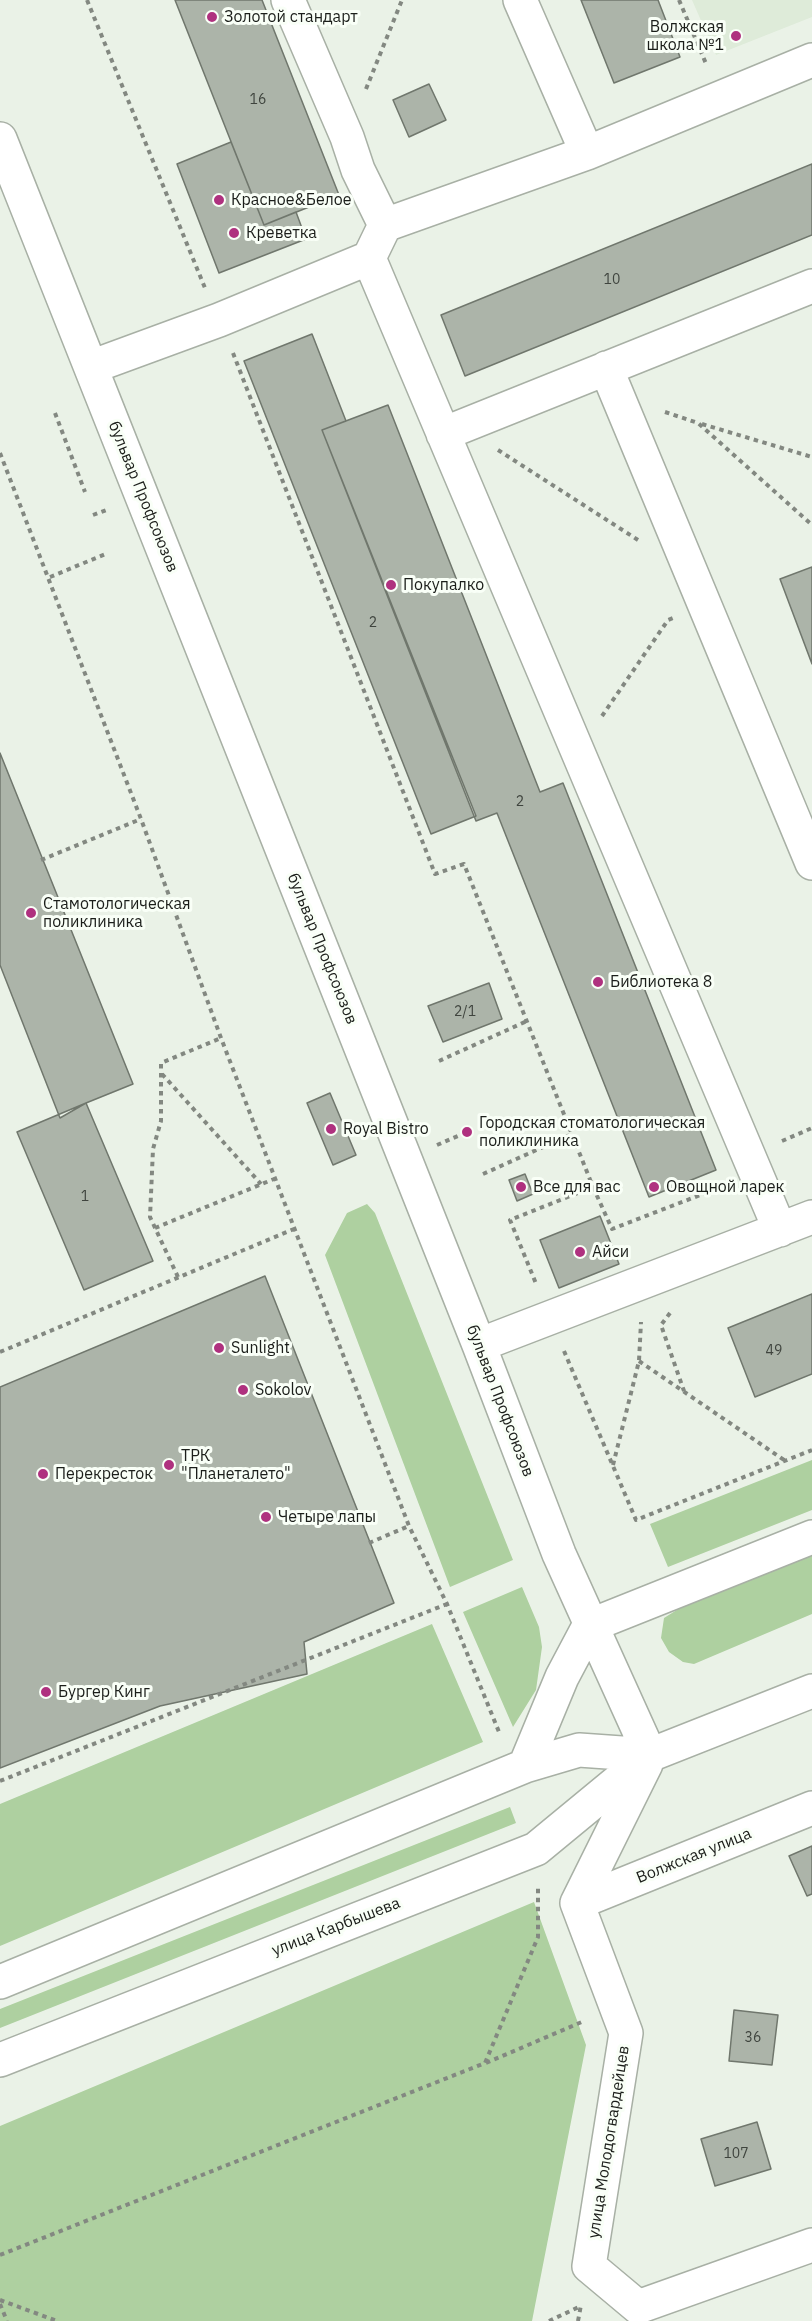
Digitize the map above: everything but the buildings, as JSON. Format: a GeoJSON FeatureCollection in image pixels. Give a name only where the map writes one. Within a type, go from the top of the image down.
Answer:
{"type":"FeatureCollection","features":[{"type":"Feature","properties":{"kind":"street"},"geometry":{"type":"LineString","coordinates":[[288,0],[347,136],[358,170],[385,225]]}},
{"type":"Feature","properties":{"kind":"street"},"geometry":{"type":"LineString","coordinates":[[520,0],[587,153]]}},
{"type":"Feature","properties":{"kind":"street"},"geometry":{"type":"LineString","coordinates":[[91,367],[219,320],[369,258],[385,225],[587,153],[812,60]]}},
{"type":"Feature","properties":{"kind":"street","name":"бульвар Профсоюзов"},"geometry":{"type":"LineString","coordinates":[[0,139],[589,1626],[650,1755]]}},
{"type":"Feature","properties":{"kind":"street"},"geometry":{"type":"LineString","coordinates":[[369,258],[452,430],[577,752],[780,1230]]}},
{"type":"Feature","properties":{"kind":"street"},"geometry":{"type":"LineString","coordinates":[[452,430],[812,286]]}},
{"type":"Feature","properties":{"kind":"street"},"geometry":{"type":"LineString","coordinates":[[606,368],[812,863]]}},
{"type":"Feature","properties":{"kind":"street"},"geometry":{"type":"LineString","coordinates":[[479,1346],[812,1217]]}},
{"type":"Feature","properties":{"kind":"street"},"geometry":{"type":"LineString","coordinates":[[525,1766],[562,1677],[589,1626],[812,1537]]}},
{"type":"Feature","properties":{"kind":"street","name":"улица Карбышева"},"geometry":{"type":"LineString","coordinates":[[0,2060],[536,1849],[650,1755],[812,1691]]}},
{"type":"Feature","properties":{"kind":"street","name":"улица Карбышева"},"geometry":{"type":"LineString","coordinates":[[0,1982],[525,1766],[579,1750],[650,1755]]}},
{"type":"Feature","properties":{"kind":"street"},"geometry":{"type":"LineString","coordinates":[[577,1904],[650,1755]]}},
{"type":"Feature","properties":{"kind":"street","name":"Волжская улица"},"geometry":{"type":"LineString","coordinates":[[577,1904],[812,1808]]}},
{"type":"Feature","properties":{"kind":"street","name":"улица Молодогвардейцев"},"geometry":{"type":"LineString","coordinates":[[577,1904],[626,2032],[589,2266],[638,2307],[812,2245]]}},
{"type":"Feature","properties":{"kind":"path"},"geometry":{"type":"LineString","coordinates":[[87,0],[219,320],[435,874],[464,864],[593,1187],[612,1229],[721,1186]]}},
{"type":"Feature","properties":{"kind":"path"},"geometry":{"type":"LineString","coordinates":[[347,136],[402,0]]}},
{"type":"Feature","properties":{"kind":"path"},"geometry":{"type":"LineString","coordinates":[[680,0],[720,98]]}},
{"type":"Feature","properties":{"kind":"path"},"geometry":{"type":"LineString","coordinates":[[656,409],[812,457]]}},
{"type":"Feature","properties":{"kind":"path"},"geometry":{"type":"LineString","coordinates":[[55,413],[85,492]]}},
{"type":"Feature","properties":{"kind":"path"},"geometry":{"type":"LineString","coordinates":[[698,423],[812,525]]}},
{"type":"Feature","properties":{"kind":"path"},"geometry":{"type":"LineString","coordinates":[[452,430],[641,543]]}},
{"type":"Feature","properties":{"kind":"path"},"geometry":{"type":"LineString","coordinates":[[0,453],[50,577],[274,1179],[409,1526],[447,1604],[501,1735]]}},
{"type":"Feature","properties":{"kind":"path"},"geometry":{"type":"LineString","coordinates":[[50,577],[108,553]]}},
{"type":"Feature","properties":{"kind":"path"},"geometry":{"type":"LineString","coordinates":[[577,752],[668,620],[702,602]]}},
{"type":"Feature","properties":{"kind":"path"},"geometry":{"type":"LineString","coordinates":[[41,860],[141,819]]}},
{"type":"Feature","properties":{"kind":"path"},"geometry":{"type":"LineString","coordinates":[[439,1061],[527,1021]]}},
{"type":"Feature","properties":{"kind":"path"},"geometry":{"type":"LineString","coordinates":[[178,1277],[150,1217],[153,1149],[161,1121],[161,1063],[221,1038]]}},
{"type":"Feature","properties":{"kind":"path"},"geometry":{"type":"LineString","coordinates":[[161,1074],[261,1184]]}},
{"type":"Feature","properties":{"kind":"path"},"geometry":{"type":"LineString","coordinates":[[483,1174],[572,1134]]}},
{"type":"Feature","properties":{"kind":"path"},"geometry":{"type":"LineString","coordinates":[[155,1228],[274,1179]]}},
{"type":"Feature","properties":{"kind":"path"},"geometry":{"type":"LineString","coordinates":[[593,1187],[510,1220],[636,1520],[812,1450]]}},
{"type":"Feature","properties":{"kind":"path"},"geometry":{"type":"LineString","coordinates":[[0,1352],[294,1229]]}},
{"type":"Feature","properties":{"kind":"path"},"geometry":{"type":"LineString","coordinates":[[613,1465],[657,1278]]}},
{"type":"Feature","properties":{"kind":"path"},"geometry":{"type":"LineString","coordinates":[[657,1278],[674,1306],[661,1325],[685,1392]]}},
{"type":"Feature","properties":{"kind":"path"},"geometry":{"type":"LineString","coordinates":[[639,1361],[784,1461]]}},
{"type":"Feature","properties":{"kind":"path"},"geometry":{"type":"LineString","coordinates":[[369,1543],[409,1526]]}},
{"type":"Feature","properties":{"kind":"path"},"geometry":{"type":"LineString","coordinates":[[0,1781],[447,1604]]}},
{"type":"Feature","properties":{"kind":"path"},"geometry":{"type":"LineString","coordinates":[[485,2063],[538,1937],[538,1887]]}},
{"type":"Feature","properties":{"kind":"path"},"geometry":{"type":"LineString","coordinates":[[0,2255],[485,2063],[616,2007]]}},
{"type":"Feature","properties":{"kind":"path"},"geometry":{"type":"LineString","coordinates":[[0,2302],[7,2321]]}},
{"type":"Feature","properties":{"kind":"path"},"geometry":{"type":"LineString","coordinates":[[0,2302],[57,2321]]}},
{"type":"Feature","properties":{"kind":"path"},"geometry":{"type":"LineString","coordinates":[[549,2321],[581,2306]]}},
{"type":"Feature","properties":{"kind":"shaded area","name":"Волжская школа №1"},"geometry":{"type":"Polygon","coordinates":[[[692,0],[812,0],[812,17],[716,55],[692,0]]]}},
{"type":"Feature","properties":{"kind":"green space"},"geometry":{"type":"Polygon","coordinates":[[[367,1204],[375,1213],[513,1560],[450,1587],[325,1255],[347,1213],[367,1204]]]}},
{"type":"Feature","properties":{"kind":"green space"},"geometry":{"type":"Polygon","coordinates":[[[812,1460],[812,1510],[668,1567],[650,1524],[812,1460]]]}},
{"type":"Feature","properties":{"kind":"green space"},"geometry":{"type":"Polygon","coordinates":[[[812,1555],[812,1614],[694,1664],[683,1662],[669,1652],[661,1638],[664,1618],[688,1603],[812,1555]]]}},
{"type":"Feature","properties":{"kind":"green space"},"geometry":{"type":"Polygon","coordinates":[[[522,1587],[539,1627],[542,1647],[536,1690],[513,1727],[463,1612],[522,1587]]]}},
{"type":"Feature","properties":{"kind":"green space"},"geometry":{"type":"Polygon","coordinates":[[[432,1624],[483,1742],[0,1946],[0,1804],[432,1624]]]}},
{"type":"Feature","properties":{"kind":"green space"},"geometry":{"type":"Polygon","coordinates":[[[510,1807],[516,1823],[0,2028],[0,2009],[510,1807]]]}},
{"type":"Feature","properties":{"kind":"green space"},"geometry":{"type":"Polygon","coordinates":[[[534,1902],[586,2045],[532,2321],[0,2321],[0,2126],[534,1902]]]}},
{"type":"Feature","properties":{"kind":"place","name":"Золотой стандарт"},"geometry":{"type":"Point","coordinates":[212,17]}},
{"type":"Feature","properties":{"kind":"place","name":"Волжская школа №1"},"geometry":{"type":"Point","coordinates":[736,36]}},
{"type":"Feature","properties":{"kind":"place","name":"Красное&Белое"},"geometry":{"type":"Point","coordinates":[219,200]}},
{"type":"Feature","properties":{"kind":"place","name":"Креветка"},"geometry":{"type":"Point","coordinates":[234,233]}},
{"type":"Feature","properties":{"kind":"place","name":"Покупалко"},"geometry":{"type":"Point","coordinates":[391,585]}},
{"type":"Feature","properties":{"kind":"place","name":"Стамотологическая поликлиника"},"geometry":{"type":"Point","coordinates":[31,913]}},
{"type":"Feature","properties":{"kind":"place","name":"Библиотека 8"},"geometry":{"type":"Point","coordinates":[598,982]}},
{"type":"Feature","properties":{"kind":"place","name":"Royal Bistro"},"geometry":{"type":"Point","coordinates":[331,1129]}},
{"type":"Feature","properties":{"kind":"place","name":"Городская стоматологическая поликлиника"},"geometry":{"type":"Point","coordinates":[467,1132]}},
{"type":"Feature","properties":{"kind":"place","name":"Все для вас"},"geometry":{"type":"Point","coordinates":[521,1187]}},
{"type":"Feature","properties":{"kind":"place","name":"Овощной ларек"},"geometry":{"type":"Point","coordinates":[654,1187]}},
{"type":"Feature","properties":{"kind":"place","name":"Айси"},"geometry":{"type":"Point","coordinates":[580,1252]}},
{"type":"Feature","properties":{"kind":"place","name":"Sunlight"},"geometry":{"type":"Point","coordinates":[219,1348]}},
{"type":"Feature","properties":{"kind":"place","name":"Sokolov"},"geometry":{"type":"Point","coordinates":[243,1390]}},
{"type":"Feature","properties":{"kind":"place","name":"ТРК \"Планеталето\""},"geometry":{"type":"Point","coordinates":[169,1465]}},
{"type":"Feature","properties":{"kind":"place","name":"Перекресток"},"geometry":{"type":"Point","coordinates":[43,1474]}},
{"type":"Feature","properties":{"kind":"place","name":"Четыре лапы"},"geometry":{"type":"Point","coordinates":[266,1517]}},
{"type":"Feature","properties":{"kind":"place","name":"Бургер Кинг"},"geometry":{"type":"Point","coordinates":[46,1692]}}]}
